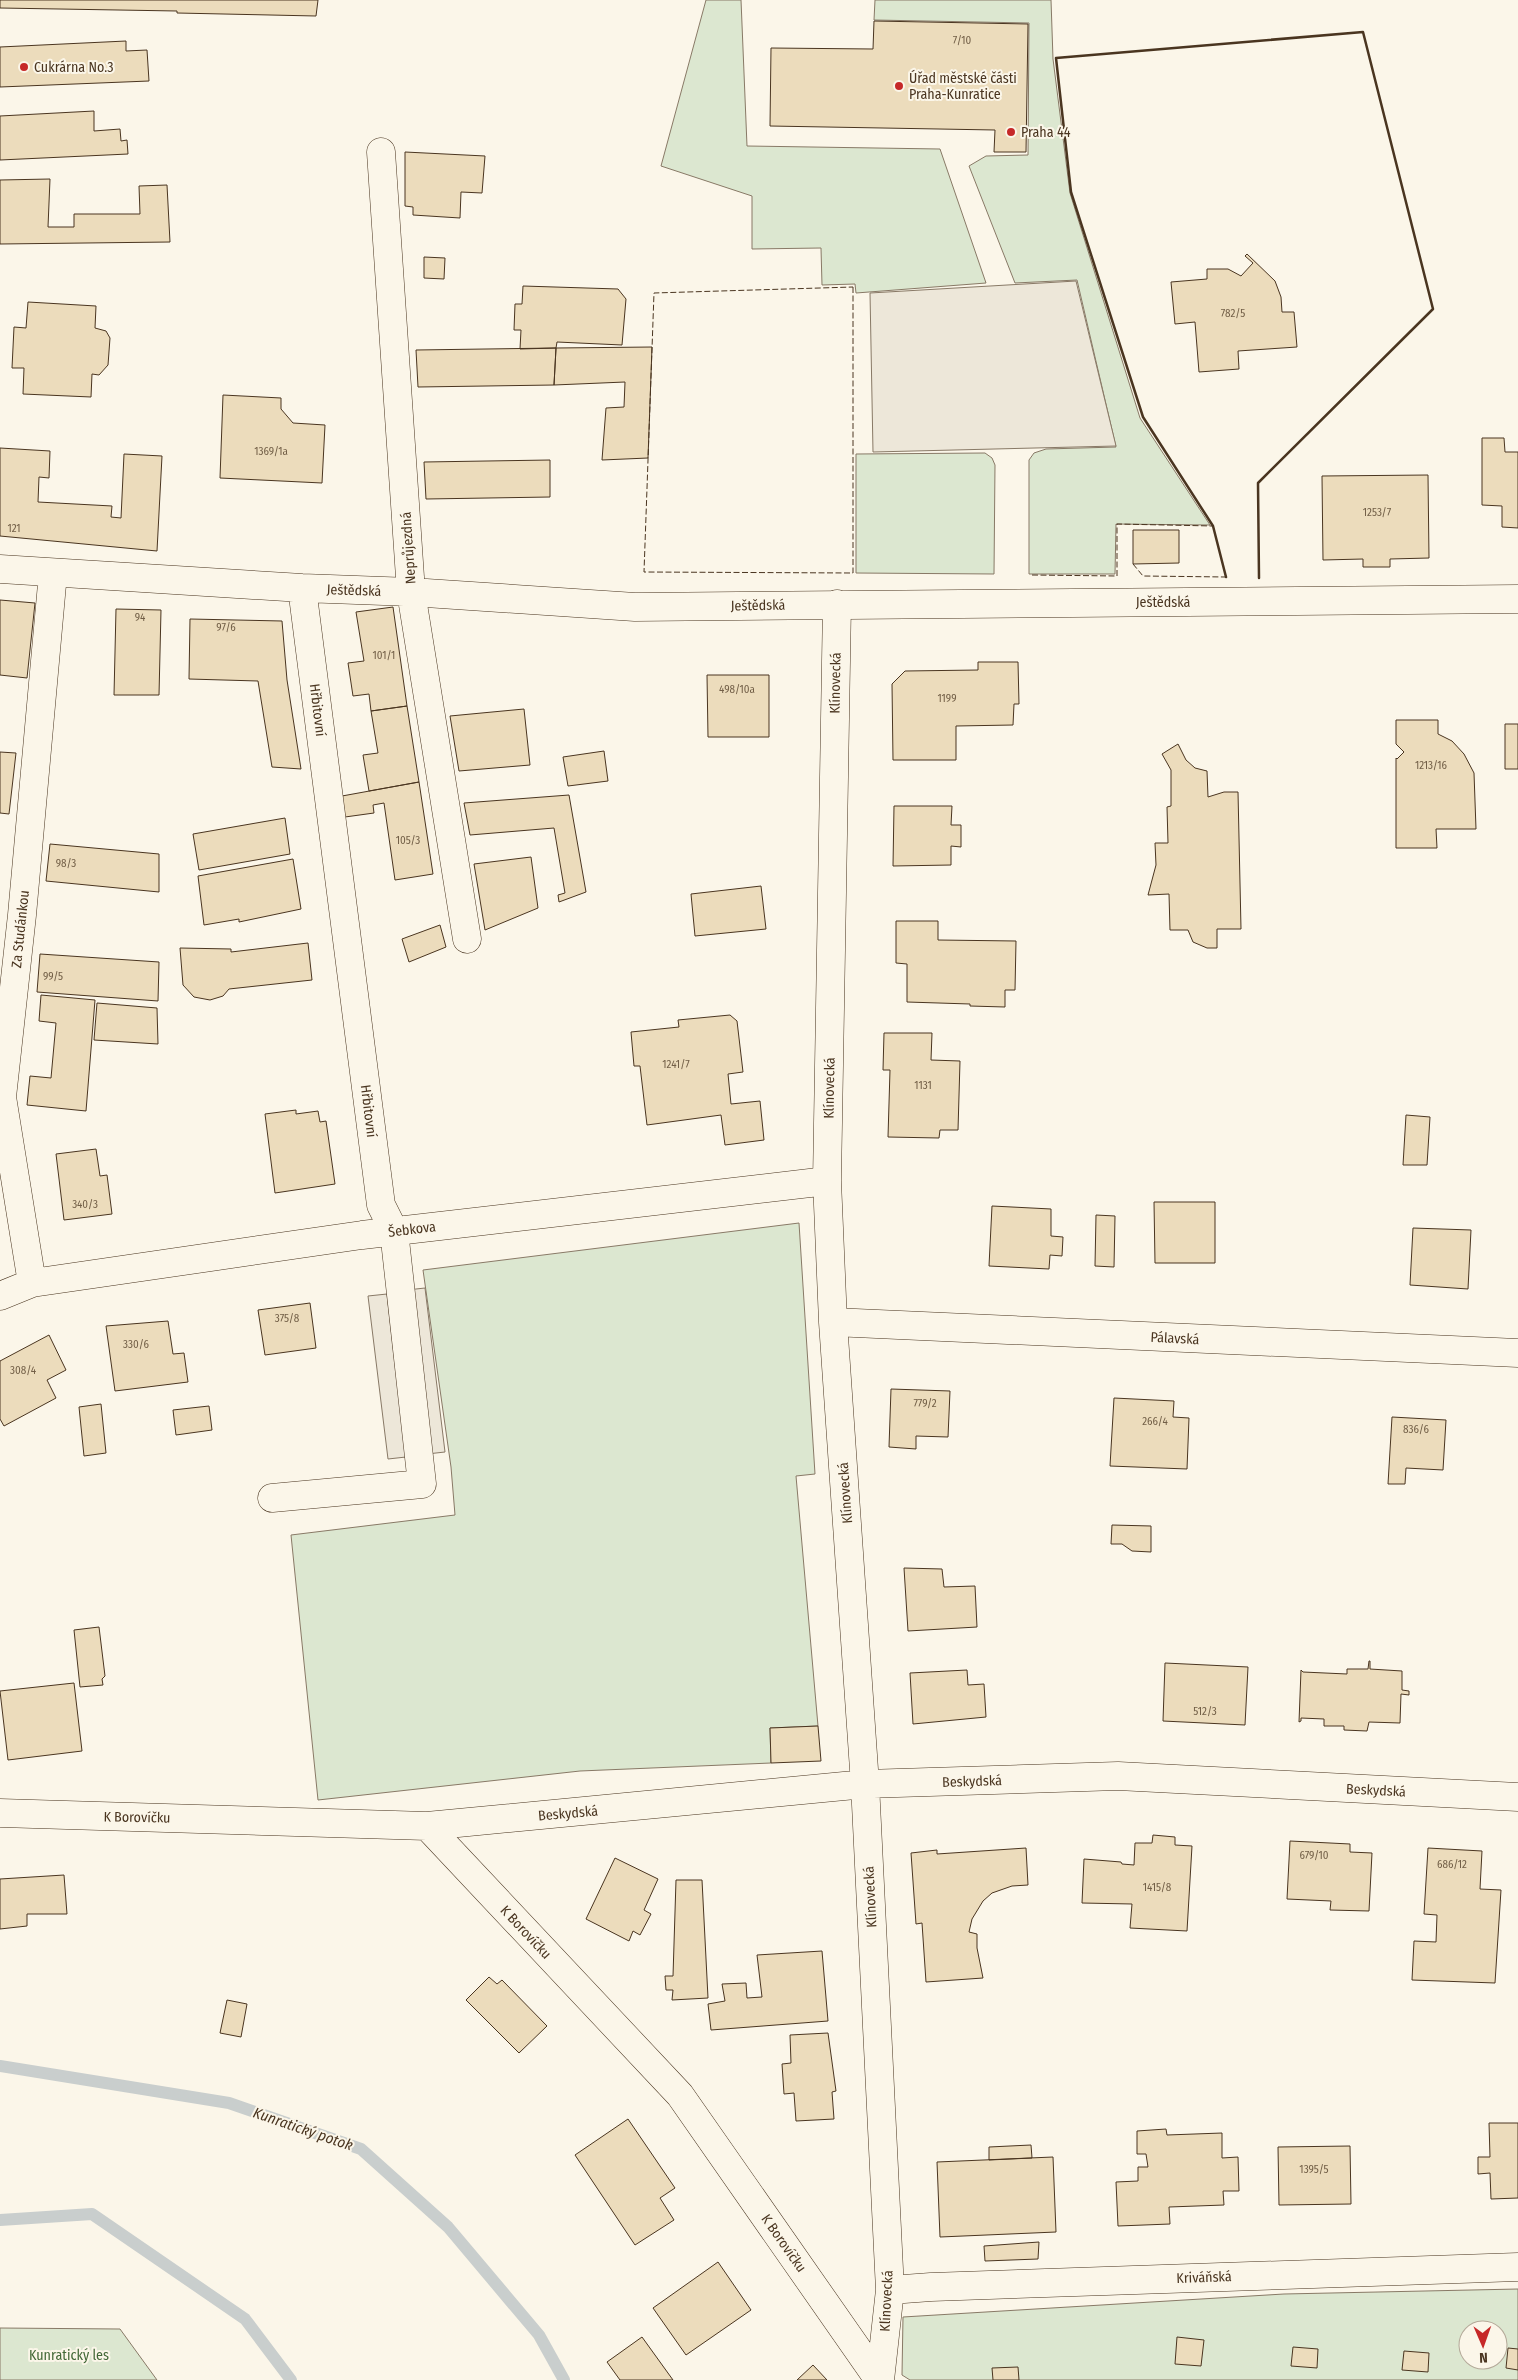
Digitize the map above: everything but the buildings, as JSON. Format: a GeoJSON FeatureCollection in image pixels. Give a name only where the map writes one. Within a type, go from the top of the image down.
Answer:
{"type":"FeatureCollection","features":[{"type":"Feature","properties":{"kind":"street","name":"Neprůjezdná"},"geometry":{"type":"LineString","coordinates":[[381,152],[411,592],[467,939]]}},
{"type":"Feature","properties":{"kind":"street","name":"Ještědská"},"geometry":{"type":"LineString","coordinates":[[0,569],[302,588],[411,592],[635,607],[1518,599]]}},
{"type":"Feature","properties":{"kind":"street","name":"Za Studánkou"},"geometry":{"type":"LineString","coordinates":[[32,1282],[2,1097],[22,915],[53,573]]}},
{"type":"Feature","properties":{"kind":"street","name":"Hřbitovní"},"geometry":{"type":"LineString","coordinates":[[272,1498],[422,1484],[394,1232],[381,1205],[302,588]]}},
{"type":"Feature","properties":{"kind":"street","name":"Klínovecká"},"geometry":{"type":"LineString","coordinates":[[837,604],[827,1182],[833,1322],[865,1784],[890,2290],[880,2380]]}},
{"type":"Feature","properties":{"kind":"street","name":"Šebkova"},"geometry":{"type":"LineString","coordinates":[[0,1296],[32,1282],[394,1232],[827,1182]]}},
{"type":"Feature","properties":{"kind":"street","name":"Pálavská"},"geometry":{"type":"LineString","coordinates":[[833,1322],[1518,1353]]}},
{"type":"Feature","properties":{"kind":"street","name":"Beskydská"},"geometry":{"type":"LineString","coordinates":[[427,1826],[865,1784],[1118,1776],[1518,1797]]}},
{"type":"Feature","properties":{"kind":"street","name":"K Borovíčku"},"geometry":{"type":"LineString","coordinates":[[0,1813],[427,1826],[680,2096],[880,2380]]}},
{"type":"Feature","properties":{"kind":"street","name":"Kriváňská"},"geometry":{"type":"LineString","coordinates":[[890,2290],[951,2286],[1518,2267]]}},
{"type":"Feature","properties":{"kind":"green space"},"geometry":{"type":"Polygon","coordinates":[[[706,0],[741,0],[747,146],[940,149],[986,283],[856,293],[855,284],[822,285],[821,248],[752,249],[752,196],[661,166],[706,0]]]}},
{"type":"Feature","properties":{"kind":"green space"},"geometry":{"type":"Polygon","coordinates":[[[875,0],[1051,0],[1053,59],[1070,193],[1140,418],[1210,525],[1116,524],[1115,574],[1029,574],[1029,460],[1034,453],[1046,449],[1116,447],[1077,280],[1015,283],[969,166],[986,156],[1028,155],[1029,23],[874,20],[875,0]]]}},
{"type":"Feature","properties":{"kind":"green space"},"geometry":{"type":"Polygon","coordinates":[[[985,453],[992,458],[995,465],[994,574],[856,573],[856,454],[985,453]]]}},
{"type":"Feature","properties":{"kind":"green space"},"geometry":{"type":"Polygon","coordinates":[[[799,1223],[815,1474],[796,1476],[818,1726],[770,1728],[771,1763],[580,1771],[318,1800],[291,1535],[455,1515],[451,1467],[423,1270],[799,1223]]]}},
{"type":"Feature","properties":{"kind":"green space"},"geometry":{"type":"Polygon","coordinates":[[[1518,2289],[1518,2380],[910,2380],[902,2375],[903,2317],[1284,2294],[1518,2289]]]}},
{"type":"Feature","properties":{"kind":"green space","name":"Kunratický les"},"geometry":{"type":"Polygon","coordinates":[[[0,2328],[120,2329],[157,2380],[0,2380],[0,2328]]]}},
{"type":"Feature","properties":{"kind":"shaded area"},"geometry":{"type":"Polygon","coordinates":[[[1076,281],[1116,446],[873,452],[870,293],[1076,281]]]}},
{"type":"Feature","properties":{"kind":"shaded area"},"geometry":{"type":"Polygon","coordinates":[[[425,1288],[445,1452],[427,1454],[407,1290],[425,1288]]]}},
{"type":"Feature","properties":{"kind":"shaded area"},"geometry":{"type":"Polygon","coordinates":[[[387,1294],[406,1457],[388,1459],[368,1296],[387,1294]]]}},
{"type":"Feature","properties":{"kind":"waterway","name":"Kunratický potok"},"geometry":{"type":"LineString","coordinates":[[0,2066],[229,2103],[361,2149],[448,2227],[539,2335],[564,2380]]}},
{"type":"Feature","properties":{"kind":"waterway","name":"Kunratický potok"},"geometry":{"type":"LineString","coordinates":[[0,2220],[92,2214],[245,2319],[291,2380]]}},
{"type":"Feature","properties":{"kind":"fence"},"geometry":{"type":"LineString","coordinates":[[853,287],[853,573],[644,572],[654,293],[853,287]]}},
{"type":"Feature","properties":{"kind":"fence"},"geometry":{"type":"LineString","coordinates":[[1032,575],[1117,576],[1117,524],[1213,526]]}},
{"type":"Feature","properties":{"kind":"fence"},"geometry":{"type":"LineString","coordinates":[[1133,564],[1143,576],[1226,577]]}},
{"type":"Feature","properties":{"kind":"wall"},"geometry":{"type":"LineString","coordinates":[[1226,577],[1213,526],[1143,417],[1071,192],[1056,58],[1363,32],[1433,309],[1258,483],[1259,578]]}},
{"type":"Feature","properties":{"kind":"place","name":"Cukrárna No.3"},"geometry":{"type":"Point","coordinates":[24,67]}},
{"type":"Feature","properties":{"kind":"place","name":"Úřad městské části Praha-Kunratice"},"geometry":{"type":"Point","coordinates":[899,86]}},
{"type":"Feature","properties":{"kind":"place","name":"Praha 44"},"geometry":{"type":"Point","coordinates":[1011,132]}}]}
